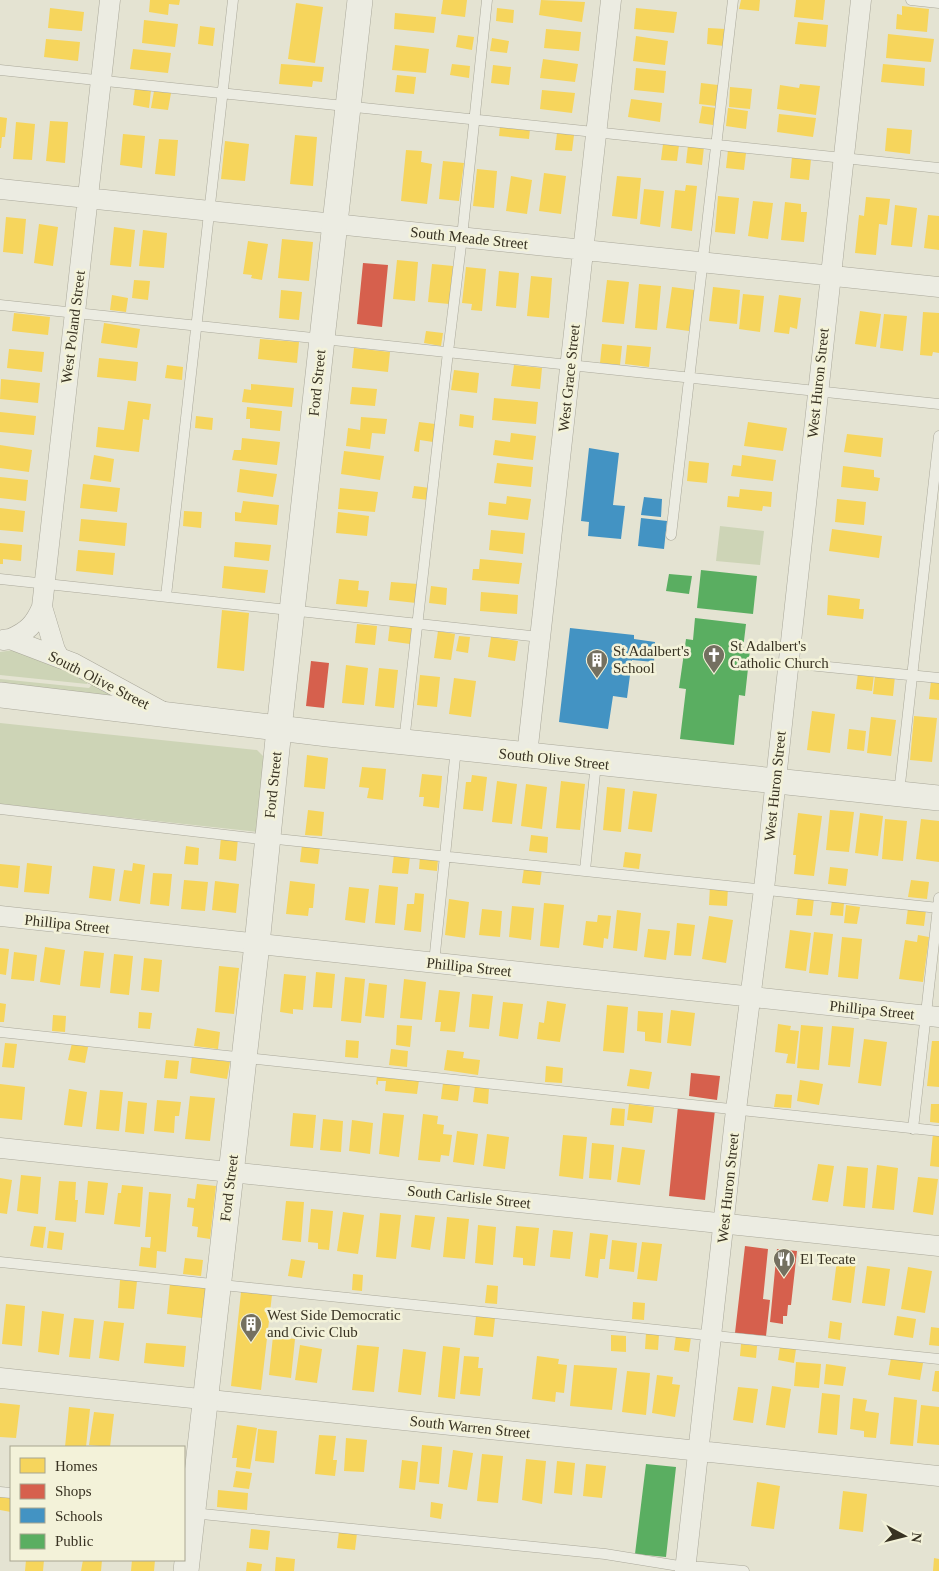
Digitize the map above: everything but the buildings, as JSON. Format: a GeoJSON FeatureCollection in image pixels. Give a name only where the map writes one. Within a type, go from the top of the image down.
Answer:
{"type":"FeatureCollection","features":[{"type":"Feature","properties":{"kind":"street","name":"West Poland Street"},"geometry":{"type":"LineString","coordinates":[[5,640],[20,635],[36,622],[42,607],[110,0]]}},
{"type":"Feature","properties":{"kind":"street","name":"Ford Street"},"geometry":{"type":"LineString","coordinates":[[186,1571],[188,1513],[205,1399],[244,1059],[360,0]]}},
{"type":"Feature","properties":{"kind":"street","name":"West Grace Street"},"geometry":{"type":"LineString","coordinates":[[527,755],[611,0]]}},
{"type":"Feature","properties":{"kind":"street","name":"West Huron Street"},"geometry":{"type":"LineString","coordinates":[[685,1569],[736,1110],[764,889],[861,0]]}},
{"type":"Feature","properties":{"kind":"street","name":"South Meade Street"},"geometry":{"type":"LineString","coordinates":[[0,189],[939,287]]}},
{"type":"Feature","properties":{"kind":"street"},"geometry":{"type":"LineString","coordinates":[[42,607],[55,650],[59,657]]}},
{"type":"Feature","properties":{"kind":"street","name":"South Olive Street"},"geometry":{"type":"LineString","coordinates":[[5,640],[59,657],[169,715]]}},
{"type":"Feature","properties":{"kind":"street","name":"South Olive Street"},"geometry":{"type":"LineString","coordinates":[[0,695],[279,729],[939,798]]}},
{"type":"Feature","properties":{"kind":"street","name":"Phillipa Street"},"geometry":{"type":"LineString","coordinates":[[0,916],[932,1016]]}},
{"type":"Feature","properties":{"kind":"street","name":"South Carlisle Street"},"geometry":{"type":"LineString","coordinates":[[0,1148],[939,1246]]}},
{"type":"Feature","properties":{"kind":"street","name":"South Warren Street"},"geometry":{"type":"LineString","coordinates":[[0,1378],[939,1476]]}},
{"type":"Feature","properties":{"kind":"lane"},"geometry":{"type":"LineString","coordinates":[[166,596],[233,0]]}},
{"type":"Feature","properties":{"kind":"lane"},"geometry":{"type":"LineString","coordinates":[[404,742],[462,237],[487,0]]}},
{"type":"Feature","properties":{"kind":"lane"},"geometry":{"type":"LineString","coordinates":[[671,535],[691,378],[733,0]]}},
{"type":"Feature","properties":{"kind":"lane"},"geometry":{"type":"LineString","coordinates":[[911,0],[939,3]]}},
{"type":"Feature","properties":{"kind":"lane"},"geometry":{"type":"LineString","coordinates":[[0,70],[939,168]]}},
{"type":"Feature","properties":{"kind":"lane"},"geometry":{"type":"LineString","coordinates":[[0,305],[939,404]]}},
{"type":"Feature","properties":{"kind":"lane"},"geometry":{"type":"LineString","coordinates":[[899,793],[939,436]]}},
{"type":"Feature","properties":{"kind":"lane"},"geometry":{"type":"LineString","coordinates":[[0,579],[540,637]]}},
{"type":"Feature","properties":{"kind":"lane"},"geometry":{"type":"LineString","coordinates":[[788,663],[939,678]]}},
{"type":"Feature","properties":{"kind":"lane"},"geometry":{"type":"LineString","coordinates":[[434,963],[456,748]]}},
{"type":"Feature","properties":{"kind":"lane"},"geometry":{"type":"LineString","coordinates":[[585,870],[596,763]]}},
{"type":"Feature","properties":{"kind":"lane"},"geometry":{"type":"LineString","coordinates":[[0,809],[268,839],[939,905],[932,1016],[913,1128]]}},
{"type":"Feature","properties":{"kind":"lane"},"geometry":{"type":"LineString","coordinates":[[0,1032],[939,1131]]}},
{"type":"Feature","properties":{"kind":"lane"},"geometry":{"type":"LineString","coordinates":[[0,1262],[939,1359]]}},
{"type":"Feature","properties":{"kind":"lane"},"geometry":{"type":"LineString","coordinates":[[188,1513],[605,1554],[685,1569],[702,1566],[744,1571]]}},
{"type":"Feature","properties":{"kind":"green space"},"geometry":{"type":"Polygon","coordinates":[[[720,526],[764,531],[760,565],[716,561],[720,526]]]}},
{"type":"Feature","properties":{"kind":"green space"},"geometry":{"type":"Polygon","coordinates":[[[14,650],[90,680],[87,684],[0,675],[0,652],[14,650]]]}},
{"type":"Feature","properties":{"kind":"green space"},"geometry":{"type":"Polygon","coordinates":[[[0,679],[89,688],[94,682],[122,698],[0,686],[0,679]]]}},
{"type":"Feature","properties":{"kind":"green space"},"geometry":{"type":"Polygon","coordinates":[[[0,723],[257,750],[265,758],[258,832],[0,804],[0,723]]]}},
{"type":"Feature","properties":{"kind":"place","name":"St Adalbert's Catholic Church"},"geometry":{"type":"Point","coordinates":[714,674]}},
{"type":"Feature","properties":{"kind":"place","name":"St Adalbert's School"},"geometry":{"type":"Point","coordinates":[597,679]}},
{"type":"Feature","properties":{"kind":"place","name":"El Tecate"},"geometry":{"type":"Point","coordinates":[784,1278]}},
{"type":"Feature","properties":{"kind":"place","name":"West Side Democratic and Civic Club"},"geometry":{"type":"Point","coordinates":[251,1343]}}]}
